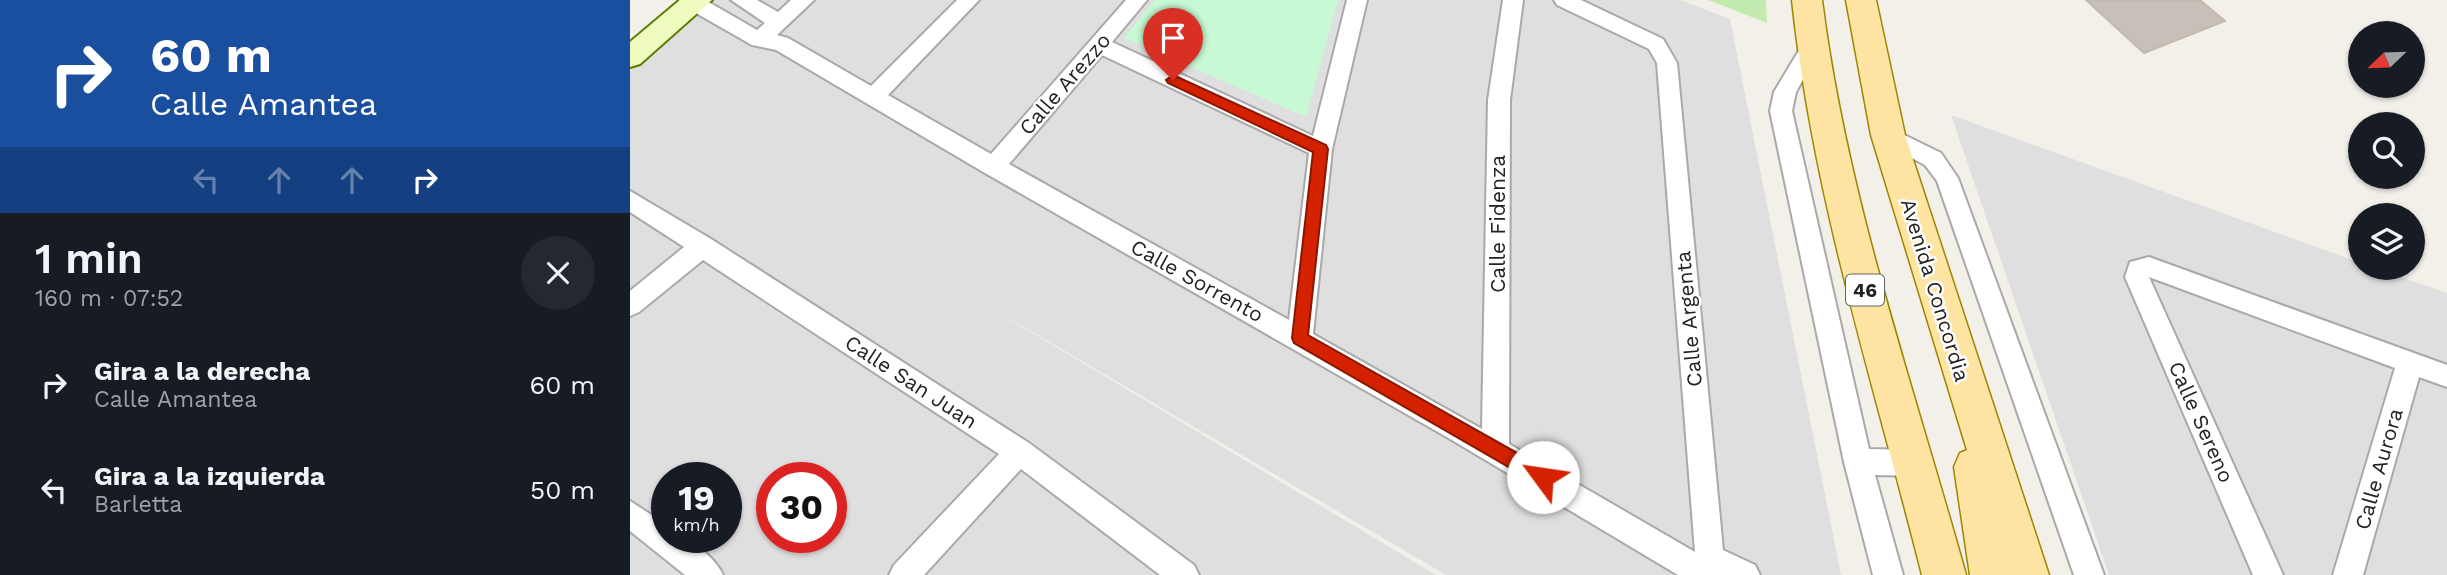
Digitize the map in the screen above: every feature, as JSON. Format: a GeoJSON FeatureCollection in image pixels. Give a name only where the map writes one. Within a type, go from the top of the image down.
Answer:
{"type":"FeatureCollection","features":[{"type":"Feature","properties":{"kind":"main road","name":"46"},"geometry":{"type":"LineString","coordinates":[[1807,0],[1811,47],[1843,216],[1916,463],[1944,575]]}},
{"type":"Feature","properties":{"kind":"main road","name":"Avenida Concordia"},"geometry":{"type":"LineString","coordinates":[[1861,0],[1873,72],[1888,135],[1972,410],[2027,575]]}},
{"type":"Feature","properties":{"kind":"main road"},"geometry":{"type":"LineString","coordinates":[[1972,410],[1975,481],[1992,575]]}},
{"type":"Feature","properties":{"kind":"street"},"geometry":{"type":"LineString","coordinates":[[630,30],[668,0]]}},
{"type":"Feature","properties":{"kind":"street","name":"Calle Sorrento"},"geometry":{"type":"LineString","coordinates":[[741,0],[773,35]]}},
{"type":"Feature","properties":{"kind":"street"},"geometry":{"type":"LineString","coordinates":[[773,35],[804,0]]}},
{"type":"Feature","properties":{"kind":"street"},"geometry":{"type":"LineString","coordinates":[[873,97],[969,0]]}},
{"type":"Feature","properties":{"kind":"street","name":"Calle Arezzo"},"geometry":{"type":"LineString","coordinates":[[993,167],[1137,0]]}},
{"type":"Feature","properties":{"kind":"street"},"geometry":{"type":"LineString","coordinates":[[1300,338],[1321,149],[1357,0]]}},
{"type":"Feature","properties":{"kind":"street","name":"Calle Fidenza"},"geometry":{"type":"LineString","coordinates":[[1495,448],[1499,111],[1513,0]]}},
{"type":"Feature","properties":{"kind":"street","name":"Calle Argenta"},"geometry":{"type":"LineString","coordinates":[[1564,0],[1656,44],[1667,63],[1702,568]]}},
{"type":"Feature","properties":{"kind":"street"},"geometry":{"type":"LineString","coordinates":[[630,57],[694,1]]}},
{"type":"Feature","properties":{"kind":"street","name":"Calle Sorrento"},"geometry":{"type":"LineString","coordinates":[[694,1],[773,35],[993,167],[1495,448],[1702,568]]}},
{"type":"Feature","properties":{"kind":"street"},"geometry":{"type":"LineString","coordinates":[[1098,45],[1321,149]]}},
{"type":"Feature","properties":{"kind":"street"},"geometry":{"type":"LineString","coordinates":[[1811,47],[1785,92],[1781,111],[1858,462],[1888,575]]}},
{"type":"Feature","properties":{"kind":"street"},"geometry":{"type":"LineString","coordinates":[[1888,135],[1933,159],[1947,178],[2089,575]]}},
{"type":"Feature","properties":{"kind":"street","name":"Calle San Juan"},"geometry":{"type":"LineString","coordinates":[[630,200],[1019,452],[1184,575]]}},
{"type":"Feature","properties":{"kind":"street"},"geometry":{"type":"LineString","coordinates":[[630,305],[703,246]]}},
{"type":"Feature","properties":{"kind":"street","name":"Calle Sereno"},"geometry":{"type":"LineString","coordinates":[[2268,575],[2137,277],[2139,269],[2149,267],[2410,362]]}},
{"type":"Feature","properties":{"kind":"street"},"geometry":{"type":"LineString","coordinates":[[2410,362],[2447,376]]}},
{"type":"Feature","properties":{"kind":"street","name":"Calle Aurora"},"geometry":{"type":"LineString","coordinates":[[2348,575],[2410,362]]}},
{"type":"Feature","properties":{"kind":"street"},"geometry":{"type":"LineString","coordinates":[[904,575],[1019,452]]}},
{"type":"Feature","properties":{"kind":"street"},"geometry":{"type":"LineString","coordinates":[[1858,462],[1916,463]]}},
{"type":"Feature","properties":{"kind":"street"},"geometry":{"type":"LineString","coordinates":[[630,514],[708,575]]}},
{"type":"Feature","properties":{"kind":"street"},"geometry":{"type":"LineString","coordinates":[[1702,568],[1745,575]]}},
{"type":"Feature","properties":{"kind":"shaded area"},"geometry":{"type":"Polygon","coordinates":[[[700,0],[1680,0],[1730,19],[1841,575],[1446,575],[961,290],[1436,575],[630,575],[630,57],[700,0]]]}},
{"type":"Feature","properties":{"kind":"shaded area"},"geometry":{"type":"Polygon","coordinates":[[[1951,115],[2348,258],[2348,280],[2410,280],[2447,293],[2447,575],[2109,575],[1951,115]]]}},
{"type":"Feature","properties":{"kind":"green space"},"geometry":{"type":"Polygon","coordinates":[[[1155,0],[1338,0],[1306,117],[1124,38],[1155,0]]]}},
{"type":"Feature","properties":{"kind":"green space"},"geometry":{"type":"Polygon","coordinates":[[[1708,0],[1766,0],[1767,23],[1708,0]]]}},
{"type":"Feature","properties":{"kind":"building"},"geometry":{"type":"Polygon","coordinates":[[[2086,0],[2200,0],[2225,21],[2144,53],[2086,0]]]}},
{"type":"Feature","properties":{"kind":"route"},"geometry":{"type":"LineString","coordinates":[[1173,80],[1321,149],[1300,338],[1543,477]]}}]}
